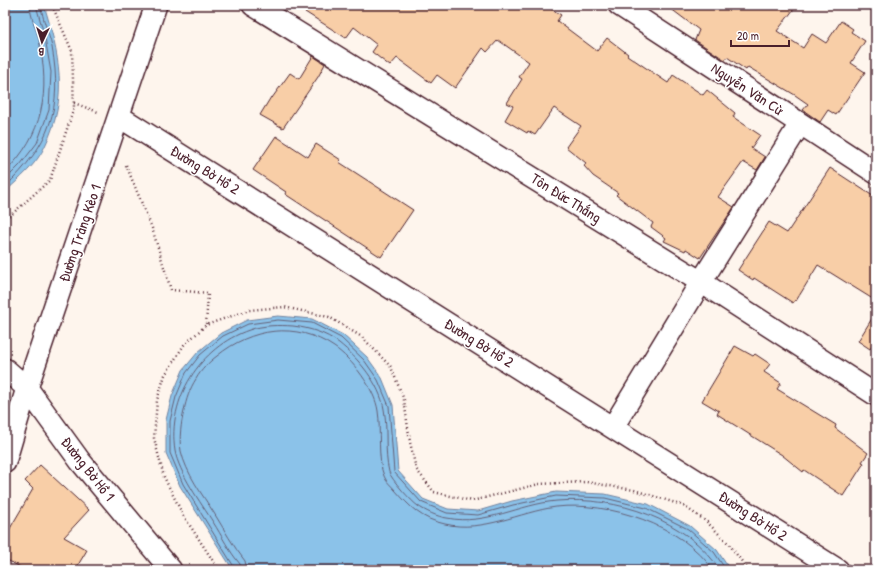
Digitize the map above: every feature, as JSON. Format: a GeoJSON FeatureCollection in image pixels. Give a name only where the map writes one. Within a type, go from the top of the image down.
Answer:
{"type":"FeatureCollection","features":[{"type":"Feature","properties":{"kind":"street","name":"Đường Trảng Kèo 1"},"geometry":{"type":"LineString","coordinates":[[5,462],[27,388],[120,117],[156,5]]}},
{"type":"Feature","properties":{"kind":"street","name":"Tôn Đức Thắng"},"geometry":{"type":"LineString","coordinates":[[254,5],[701,282],[876,395]]}},
{"type":"Feature","properties":{"kind":"street","name":"Nguyễn Văn Cừ"},"geometry":{"type":"LineString","coordinates":[[619,5],[876,173]]}},
{"type":"Feature","properties":{"kind":"street","name":"Đường Bờ Hồ 2"},"geometry":{"type":"LineString","coordinates":[[120,117],[838,570]]}},
{"type":"Feature","properties":{"kind":"street"},"geometry":{"type":"LineString","coordinates":[[613,427],[701,282],[800,124]]}},
{"type":"Feature","properties":{"kind":"street","name":"Đường Bờ Hồ 1"},"geometry":{"type":"LineString","coordinates":[[5,369],[27,388],[80,461],[167,568]]}},
{"type":"Feature","properties":{"kind":"path"},"geometry":{"type":"LineString","coordinates":[[5,217],[12,214],[50,180],[74,108],[72,51],[52,5]]}},
{"type":"Feature","properties":{"kind":"path"},"geometry":{"type":"LineString","coordinates":[[74,103],[98,112]]}},
{"type":"Feature","properties":{"kind":"path"},"geometry":{"type":"LineString","coordinates":[[126,166],[152,228],[171,290],[208,293],[206,325]]}},
{"type":"Feature","properties":{"kind":"path"},"geometry":{"type":"LineString","coordinates":[[219,570],[182,515],[164,477],[154,438],[157,400],[165,375],[184,345],[206,325],[249,310],[284,307],[329,317],[362,337],[391,367],[404,400],[410,442],[416,469],[434,492],[472,501],[539,484],[586,482],[634,490],[682,505],[706,521],[729,544],[748,570]]}},
{"type":"Feature","properties":{"kind":"water"},"geometry":{"type":"Polygon","coordinates":[[[5,5],[44,5],[57,58],[59,93],[57,110],[52,128],[42,153],[27,171],[5,192],[5,5]]]}},
{"type":"Feature","properties":{"kind":"water"},"geometry":{"type":"Polygon","coordinates":[[[278,316],[312,319],[343,335],[367,357],[382,378],[393,405],[398,471],[423,499],[448,509],[478,511],[512,501],[556,492],[605,494],[648,504],[690,526],[717,550],[730,570],[233,570],[180,486],[166,453],[166,420],[172,396],[183,370],[198,352],[221,333],[247,320],[278,316]]]}},
{"type":"Feature","properties":{"kind":"building"},"geometry":{"type":"Polygon","coordinates":[[[294,5],[545,5],[561,15],[557,21],[597,51],[607,38],[628,54],[627,55],[668,83],[673,75],[703,95],[707,90],[735,113],[733,117],[760,135],[751,148],[765,157],[757,170],[743,162],[718,197],[734,207],[700,258],[686,249],[685,251],[664,241],[666,238],[651,227],[653,223],[616,195],[618,193],[593,176],[584,166],[586,163],[566,147],[581,126],[554,108],[535,135],[528,131],[527,133],[505,120],[513,106],[507,103],[522,79],[519,77],[529,62],[498,40],[487,52],[483,48],[455,88],[437,75],[431,83],[397,58],[390,66],[372,52],[377,45],[354,27],[346,38],[294,5]]]}},
{"type":"Feature","properties":{"kind":"building"},"geometry":{"type":"Polygon","coordinates":[[[666,5],[797,5],[777,31],[803,48],[812,34],[826,43],[841,21],[853,29],[851,32],[865,41],[851,63],[865,72],[836,115],[828,110],[820,122],[803,110],[808,104],[795,95],[748,67],[746,70],[727,57],[725,60],[695,40],[699,30],[666,5]]]}},
{"type":"Feature","properties":{"kind":"building"},"geometry":{"type":"Polygon","coordinates":[[[313,56],[325,64],[318,77],[283,128],[260,115],[271,97],[272,98],[290,73],[299,79],[313,56]]]}},
{"type":"Feature","properties":{"kind":"building"},"geometry":{"type":"Polygon","coordinates":[[[276,136],[308,157],[316,144],[341,160],[339,162],[413,210],[381,257],[285,194],[286,192],[253,170],[276,136]]]}},
{"type":"Feature","properties":{"kind":"building"},"geometry":{"type":"Polygon","coordinates":[[[830,168],[876,198],[876,301],[818,265],[796,301],[795,300],[793,303],[754,278],[753,280],[738,270],[769,222],[787,233],[830,168]]]}},
{"type":"Feature","properties":{"kind":"building"},"geometry":{"type":"Polygon","coordinates":[[[876,312],[876,340],[870,349],[858,341],[876,312]]]}},
{"type":"Feature","properties":{"kind":"building"},"geometry":{"type":"Polygon","coordinates":[[[735,346],[753,356],[755,354],[770,364],[764,372],[781,383],[777,389],[836,425],[835,428],[868,453],[862,462],[864,463],[843,496],[804,470],[803,472],[782,455],[717,414],[719,411],[702,401],[735,346]]]}},
{"type":"Feature","properties":{"kind":"building"},"geometry":{"type":"Polygon","coordinates":[[[40,465],[89,510],[64,537],[87,550],[75,570],[26,570],[5,559],[5,537],[33,489],[25,481],[40,465]]]}}]}
